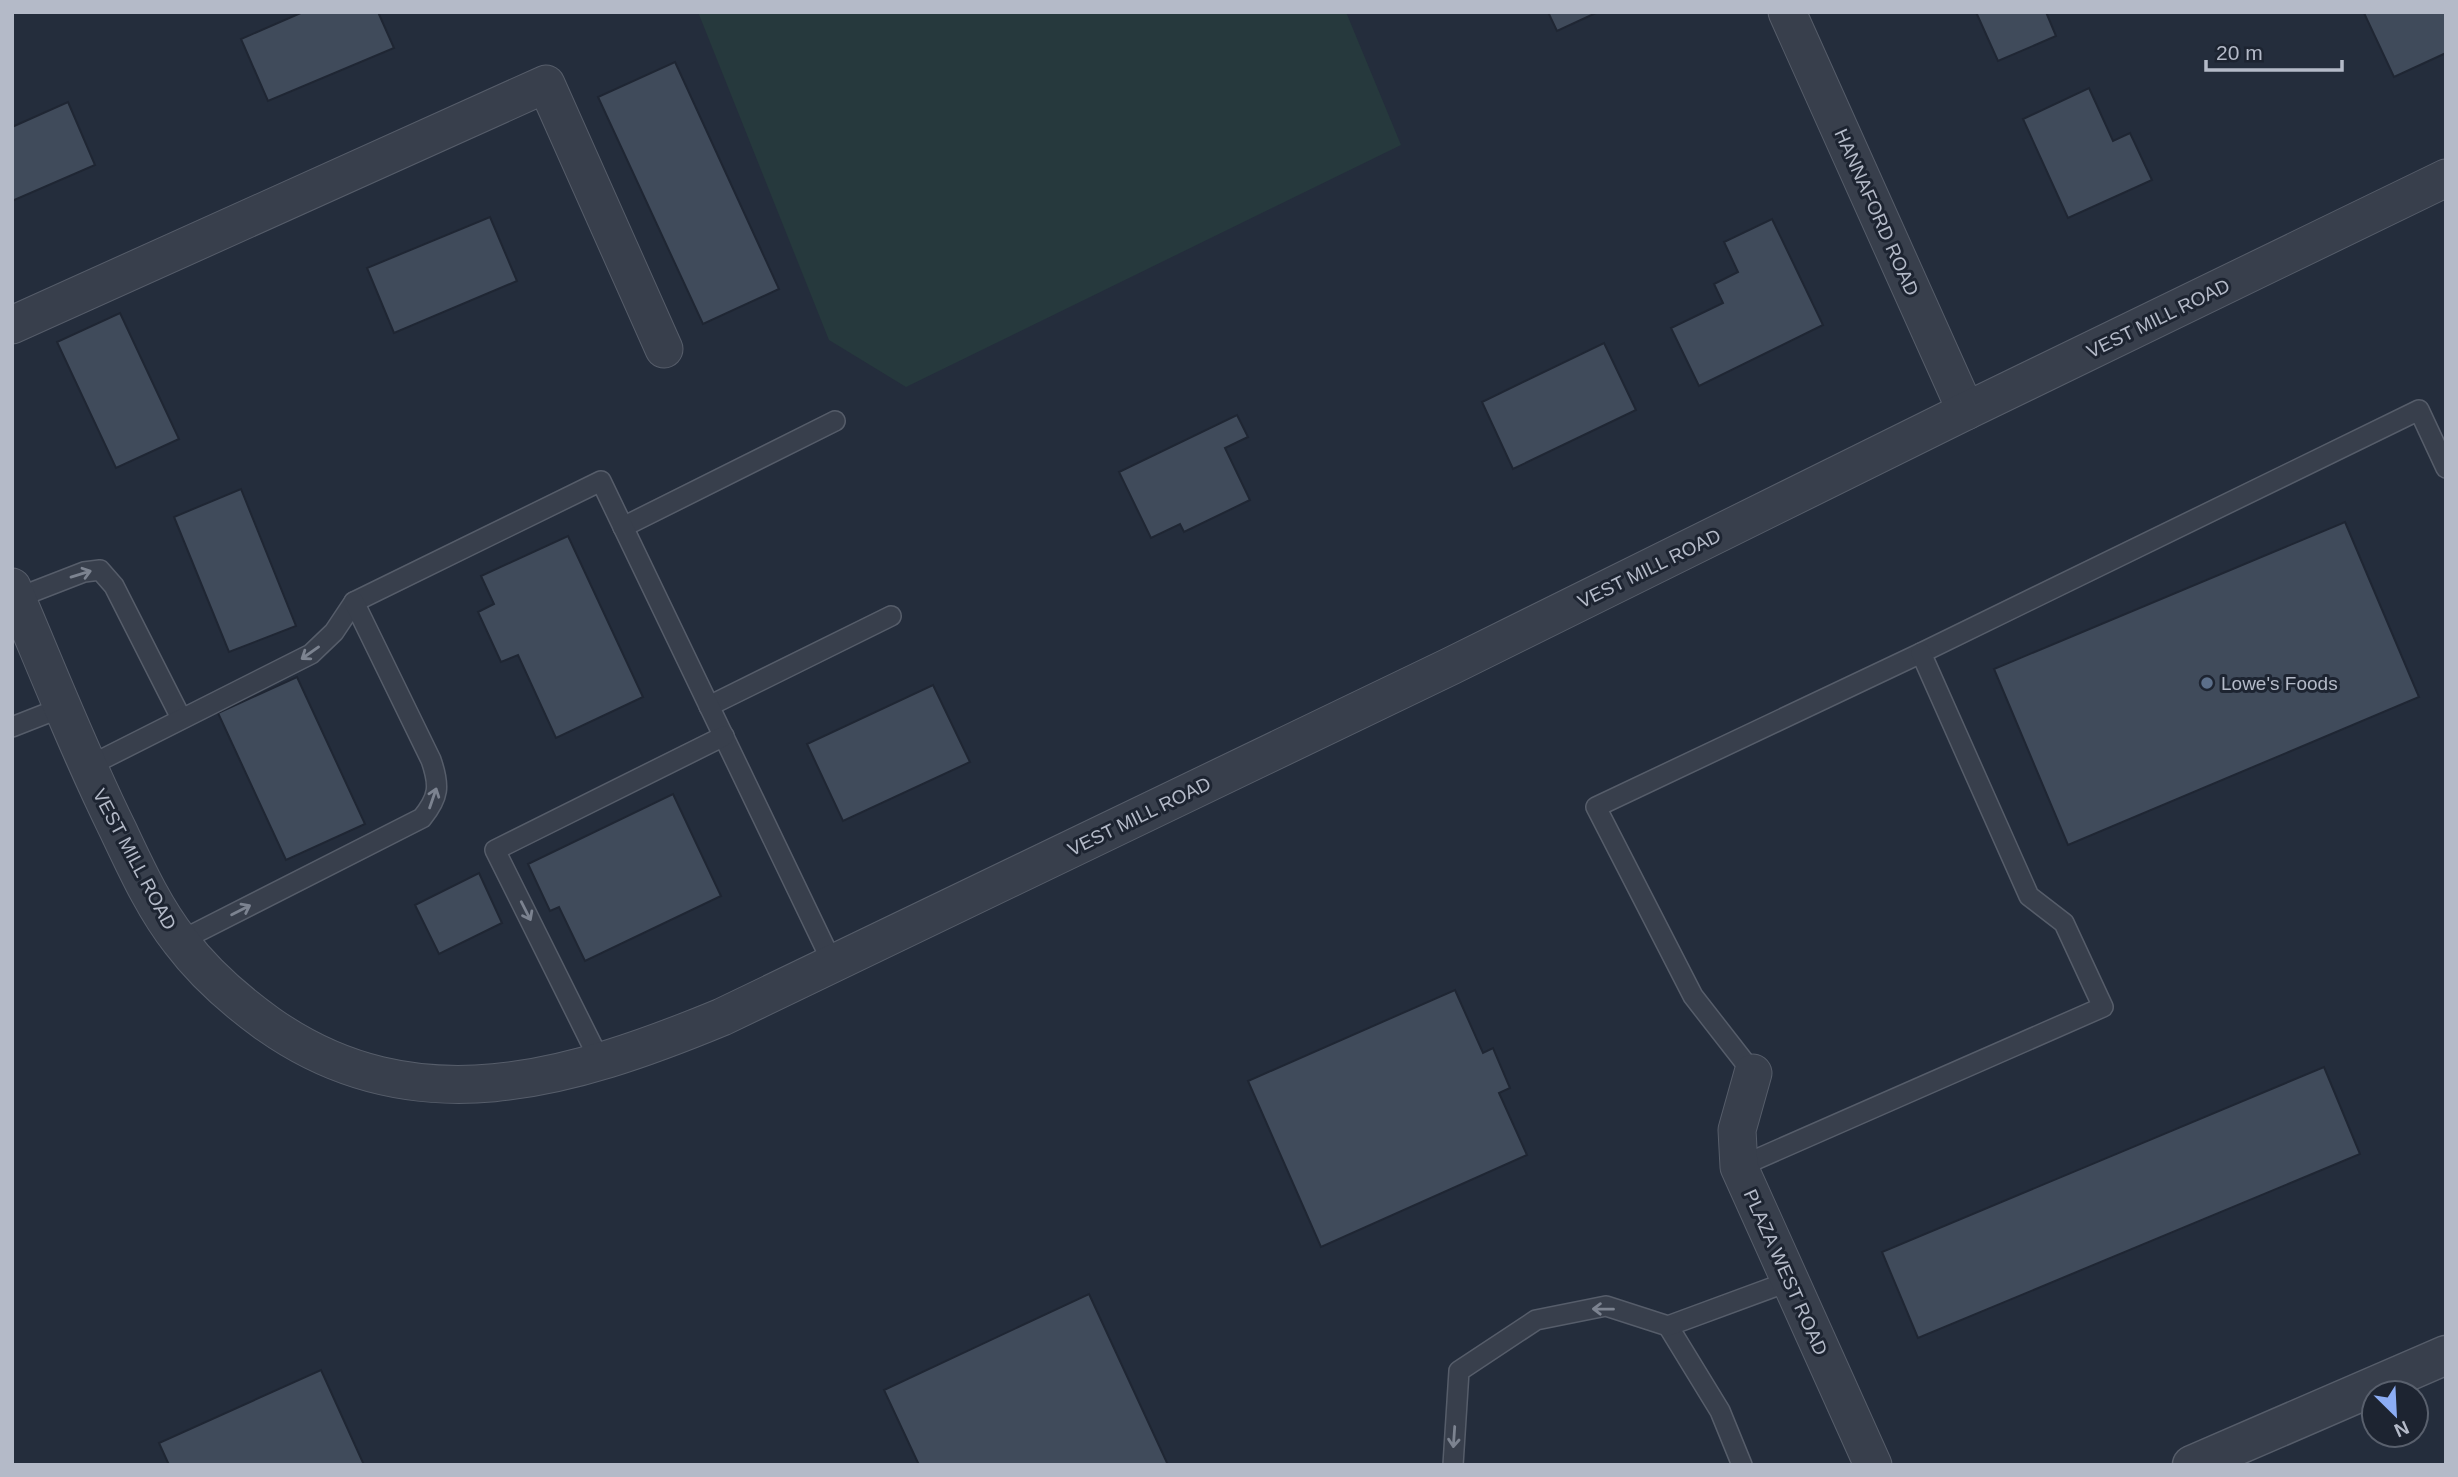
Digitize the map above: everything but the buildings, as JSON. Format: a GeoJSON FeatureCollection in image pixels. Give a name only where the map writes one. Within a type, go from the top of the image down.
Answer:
{"type":"FeatureCollection","features":[{"type":"Feature","properties":{"kind":"street","name":"HANNAFORD ROAD"},"geometry":{"type":"LineString","coordinates":[[1787,12],[1966,411]]}},
{"type":"Feature","properties":{"kind":"street"},"geometry":{"type":"LineString","coordinates":[[12,325],[546,85],[664,349]]}},
{"type":"Feature","properties":{"kind":"street","name":"VEST MILL ROAD"},"geometry":{"type":"LineString","coordinates":[[14,592],[87,767],[136,870],[180,941],[226,990],[279,1032],[333,1060],[384,1076],[420,1083],[482,1085],[550,1076],[649,1047],[722,1017],[1463,660],[1966,411],[2446,178]]}},
{"type":"Feature","properties":{"kind":"street","name":"PLAZA WEST ROAD"},"geometry":{"type":"LineString","coordinates":[[1753,1073],[1737,1130],[1739,1167],[1874,1465]]}},
{"type":"Feature","properties":{"kind":"street"},"geometry":{"type":"LineString","coordinates":[[2192,1465],[2443,1362]]}},
{"type":"Feature","properties":{"kind":"lane"},"geometry":{"type":"LineString","coordinates":[[1753,1073],[1693,996],[1597,807],[1921,653],[2419,410],[2446,468]]}},
{"type":"Feature","properties":{"kind":"lane"},"geometry":{"type":"LineString","coordinates":[[623,527],[835,421]]}},
{"type":"Feature","properties":{"kind":"lane"},"geometry":{"type":"LineString","coordinates":[[87,767],[311,654],[334,632],[354,602],[601,481],[833,964]]}},
{"type":"Feature","properties":{"kind":"lane"},"geometry":{"type":"LineString","coordinates":[[14,592],[100,569],[114,586],[181,719]]}},
{"type":"Feature","properties":{"kind":"lane"},"geometry":{"type":"LineString","coordinates":[[180,941],[422,818],[434,803],[438,780],[432,760],[354,602]]}},
{"type":"Feature","properties":{"kind":"lane"},"geometry":{"type":"LineString","coordinates":[[709,706],[891,616]]}},
{"type":"Feature","properties":{"kind":"lane"},"geometry":{"type":"LineString","coordinates":[[1739,1167],[2104,1007],[2064,923],[2029,897],[1921,653]]}},
{"type":"Feature","properties":{"kind":"lane"},"geometry":{"type":"LineString","coordinates":[[12,727],[63,707]]}},
{"type":"Feature","properties":{"kind":"lane"},"geometry":{"type":"LineString","coordinates":[[601,1063],[495,850],[723,736]]}},
{"type":"Feature","properties":{"kind":"lane"},"geometry":{"type":"LineString","coordinates":[[1452,1465],[1459,1371],[1536,1320],[1606,1306],[1668,1326],[1790,1281]]}},
{"type":"Feature","properties":{"kind":"lane"},"geometry":{"type":"LineString","coordinates":[[1668,1326],[1720,1411],[1742,1465]]}},
{"type":"Feature","properties":{"kind":"green space"},"geometry":{"type":"Polygon","coordinates":[[[698,12],[1346,12],[1401,145],[906,387],[829,340],[698,12]]]}},
{"type":"Feature","properties":{"kind":"place","name":"Lowe's Foods"},"geometry":{"type":"Point","coordinates":[2207,683]}}]}
